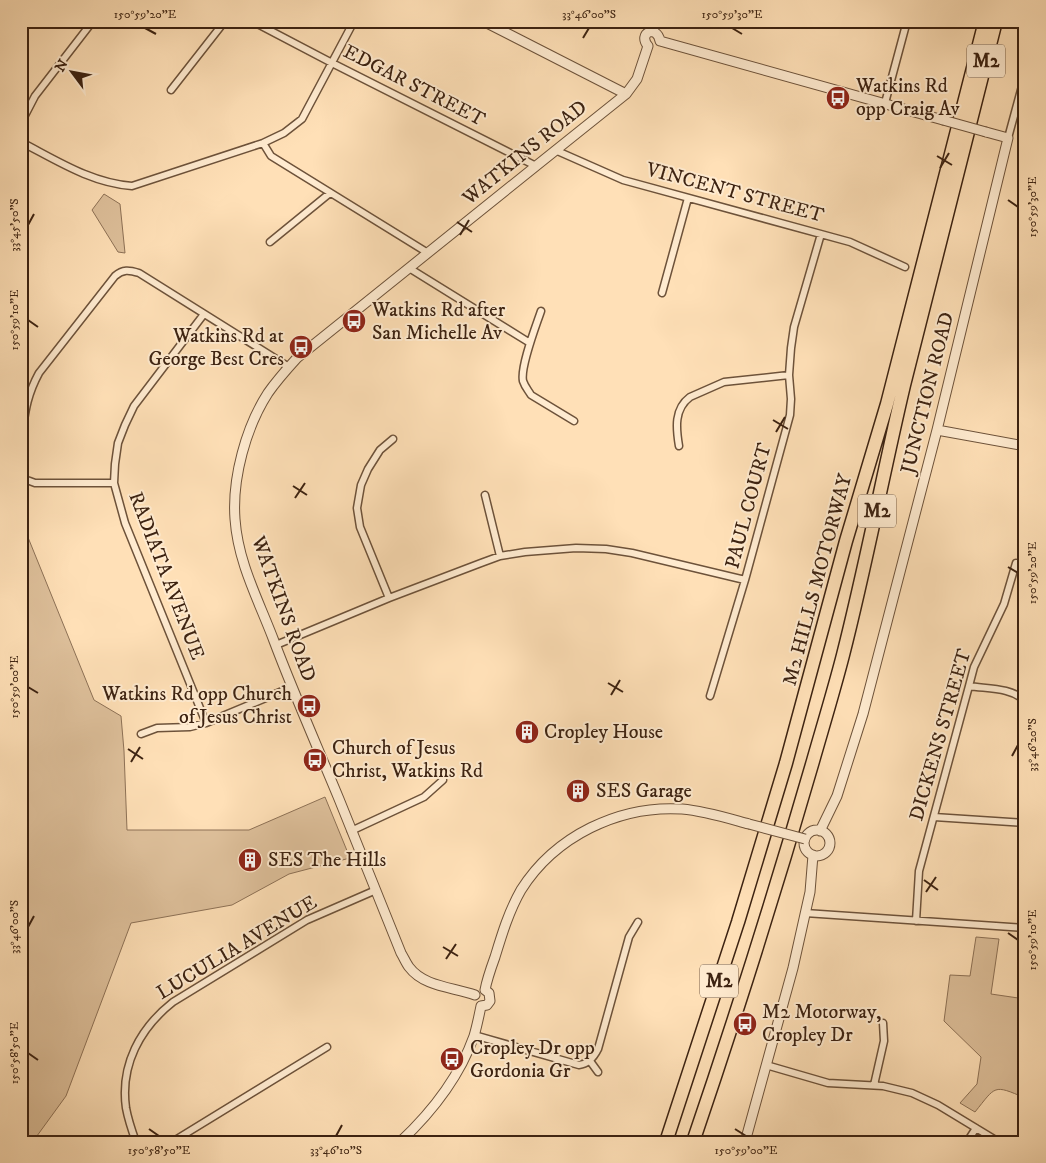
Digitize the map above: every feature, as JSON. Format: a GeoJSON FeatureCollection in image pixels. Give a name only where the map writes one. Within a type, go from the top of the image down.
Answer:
{"type":"FeatureCollection","features":[{"type":"Feature","properties":{"kind":"highway"},"geometry":{"type":"LineString","coordinates":[[972,71],[980,21]]}},
{"type":"Feature","properties":{"kind":"highway","name":"M2 HILLS MOTORWAY"},"geometry":{"type":"LineString","coordinates":[[666,1142],[738,922],[786,763],[846,541],[887,404],[985,21]]}},
{"type":"Feature","properties":{"kind":"highway","name":"M2 HILLS MOTORWAY"},"geometry":{"type":"LineString","coordinates":[[693,1142],[767,918],[843,656],[864,570],[904,385],[996,21]]}},
{"type":"Feature","properties":{"kind":"highway"},"geometry":{"type":"LineString","coordinates":[[976,101],[1002,21]]}},
{"type":"Feature","properties":{"kind":"street"},"geometry":{"type":"LineString","coordinates":[[21,123],[35,96],[93,21]]}},
{"type":"Feature","properties":{"kind":"street"},"geometry":{"type":"LineString","coordinates":[[171,90],[225,21]]}},
{"type":"Feature","properties":{"kind":"street","name":"EDGAR STREET"},"geometry":{"type":"LineString","coordinates":[[252,21],[536,166]]}},
{"type":"Feature","properties":{"kind":"street"},"geometry":{"type":"LineString","coordinates":[[21,142],[83,174],[116,185],[132,186],[263,143],[284,133],[302,119],[354,21]]}},
{"type":"Feature","properties":{"kind":"street"},"geometry":{"type":"LineString","coordinates":[[483,21],[499,25],[626,94]]}},
{"type":"Feature","properties":{"kind":"street"},"geometry":{"type":"LineString","coordinates":[[885,103],[907,21]]}},
{"type":"Feature","properties":{"kind":"street"},"geometry":{"type":"LineString","coordinates":[[653,32],[657,34],[660,41],[658,46],[650,48],[648,46],[644,40],[648,33],[653,32]]}},
{"type":"Feature","properties":{"kind":"street"},"geometry":{"type":"LineString","coordinates":[[660,41],[1008,138]]}},
{"type":"Feature","properties":{"kind":"street","name":"WATKINS ROAD"},"geometry":{"type":"LineString","coordinates":[[475,995],[425,980],[410,968],[401,953],[292,687],[243,560],[235,518],[239,470],[251,426],[268,394],[289,367],[306,350],[626,94],[637,79],[648,46]]}},
{"type":"Feature","properties":{"kind":"street","name":"JUNCTION ROAD"},"geometry":{"type":"LineString","coordinates":[[820,831],[837,796],[863,714],[937,430],[1025,75]]}},
{"type":"Feature","properties":{"kind":"street"},"geometry":{"type":"LineString","coordinates":[[263,143],[271,156],[428,253]]}},
{"type":"Feature","properties":{"kind":"street","name":"VINCENT STREET"},"geometry":{"type":"LineString","coordinates":[[555,150],[623,180],[855,244],[906,267]]}},
{"type":"Feature","properties":{"kind":"street"},"geometry":{"type":"LineString","coordinates":[[270,242],[330,193]]}},
{"type":"Feature","properties":{"kind":"street"},"geometry":{"type":"LineString","coordinates":[[662,293],[688,198]]}},
{"type":"Feature","properties":{"kind":"street","name":"PAUL COURT"},"geometry":{"type":"LineString","coordinates":[[710,696],[745,580],[790,414],[791,348],[794,327],[821,234]]}},
{"type":"Feature","properties":{"kind":"street"},"geometry":{"type":"LineString","coordinates":[[409,268],[530,343]]}},
{"type":"Feature","properties":{"kind":"street"},"geometry":{"type":"LineString","coordinates":[[21,440],[24,404],[39,373],[115,276],[125,270],[139,273],[289,367]]}},
{"type":"Feature","properties":{"kind":"street"},"geometry":{"type":"LineString","coordinates":[[541,311],[530,343],[523,375],[526,389],[532,395],[574,421]]}},
{"type":"Feature","properties":{"kind":"street","name":"RADIATA AVENUE"},"geometry":{"type":"LineString","coordinates":[[204,314],[134,406],[118,443],[114,483],[125,523],[206,723]]}},
{"type":"Feature","properties":{"kind":"street"},"geometry":{"type":"LineString","coordinates":[[679,446],[676,427],[680,409],[690,397],[724,382],[790,375]]}},
{"type":"Feature","properties":{"kind":"street"},"geometry":{"type":"LineString","coordinates":[[937,430],[1025,446]]}},
{"type":"Feature","properties":{"kind":"street"},"geometry":{"type":"LineString","coordinates":[[389,598],[360,528],[357,508],[361,485],[368,469],[380,450],[393,439]]}},
{"type":"Feature","properties":{"kind":"street"},"geometry":{"type":"LineString","coordinates":[[21,475],[35,483],[114,483]]}},
{"type":"Feature","properties":{"kind":"street"},"geometry":{"type":"LineString","coordinates":[[485,494],[500,556]]}},
{"type":"Feature","properties":{"kind":"street"},"geometry":{"type":"LineString","coordinates":[[276,645],[389,598],[500,556],[525,552],[576,548],[606,549],[632,553],[745,580]]}},
{"type":"Feature","properties":{"kind":"street","name":"DICKENS STREET"},"geometry":{"type":"LineString","coordinates":[[916,921],[919,871],[974,668],[1004,604],[1016,563]]}},
{"type":"Feature","properties":{"kind":"street"},"geometry":{"type":"LineString","coordinates":[[969,686],[1011,692],[1025,701]]}},
{"type":"Feature","properties":{"kind":"street"},"geometry":{"type":"LineString","coordinates":[[141,734],[157,728],[190,727],[206,723],[292,687]]}},
{"type":"Feature","properties":{"kind":"street"},"geometry":{"type":"LineString","coordinates":[[351,831],[424,797],[443,780]]}},
{"type":"Feature","properties":{"kind":"street"},"geometry":{"type":"LineString","coordinates":[[485,990],[503,931],[522,890],[540,866],[552,854],[575,836],[588,829],[613,818],[643,810],[684,809],[711,813],[805,839]]}},
{"type":"Feature","properties":{"kind":"street"},"geometry":{"type":"LineString","coordinates":[[934,817],[1025,824]]}},
{"type":"Feature","properties":{"kind":"street"},"geometry":{"type":"LineString","coordinates":[[812,831],[824,832],[829,839],[830,847],[825,854],[813,855],[805,848],[805,839],[812,831]]}},
{"type":"Feature","properties":{"kind":"street"},"geometry":{"type":"LineString","coordinates":[[745,1142],[785,998],[812,881],[813,855]]}},
{"type":"Feature","properties":{"kind":"street","name":"LUCULIA AVENUE"},"geometry":{"type":"LineString","coordinates":[[136,1142],[126,1108],[126,1079],[128,1066],[140,1038],[154,1019],[173,1002],[307,920],[376,890]]}},
{"type":"Feature","properties":{"kind":"street"},"geometry":{"type":"LineString","coordinates":[[805,913],[1025,928]]}},
{"type":"Feature","properties":{"kind":"street"},"geometry":{"type":"LineString","coordinates":[[474,1035],[579,1065],[590,1061],[596,1055],[629,937],[638,922]]}},
{"type":"Feature","properties":{"kind":"street"},"geometry":{"type":"LineString","coordinates":[[480,990],[485,990],[491,998],[487,1005],[481,1006],[476,1004],[475,995],[480,990]]}},
{"type":"Feature","properties":{"kind":"street"},"geometry":{"type":"LineString","coordinates":[[400,1142],[441,1098],[461,1065],[474,1035],[481,1006]]}},
{"type":"Feature","properties":{"kind":"street"},"geometry":{"type":"LineString","coordinates":[[874,1085],[884,1041],[883,1023]]}},
{"type":"Feature","properties":{"kind":"street"},"geometry":{"type":"LineString","coordinates":[[172,1142],[327,1047]]}},
{"type":"Feature","properties":{"kind":"street"},"geometry":{"type":"LineString","coordinates":[[590,1061],[598,1072]]}},
{"type":"Feature","properties":{"kind":"street"},"geometry":{"type":"LineString","coordinates":[[766,1065],[834,1084],[874,1085],[895,1088],[920,1096],[999,1142]]}},
{"type":"Feature","properties":{"kind":"street"},"geometry":{"type":"LineString","coordinates":[[966,1142],[976,1128]]}},
{"type":"Feature","properties":{"kind":"shaded area"},"geometry":{"type":"Polygon","coordinates":[[[104,194],[120,204],[125,253],[118,252],[92,210],[104,194]]]}},
{"type":"Feature","properties":{"kind":"shaded area"},"geometry":{"type":"Polygon","coordinates":[[[21,528],[25,530],[94,700],[121,716],[127,830],[249,830],[325,797],[350,858],[289,874],[232,905],[131,923],[66,1096],[34,1140],[21,1136],[21,528]]]}},
{"type":"Feature","properties":{"kind":"shaded area"},"geometry":{"type":"Polygon","coordinates":[[[976,937],[999,939],[991,994],[1025,999],[1025,1098],[1001,1089],[996,1090],[987,1097],[975,1112],[960,1103],[977,1084],[981,1057],[944,1021],[950,975],[970,976],[976,937]]]}},
{"type":"Feature","properties":{"kind":"place","name":"Watkins Rd opp Craig Av"},"geometry":{"type":"Point","coordinates":[838,98]}},
{"type":"Feature","properties":{"kind":"place","name":"Watkins Rd after San Michelle Av"},"geometry":{"type":"Point","coordinates":[354,321]}},
{"type":"Feature","properties":{"kind":"place","name":"Watkins Rd at George Best Cres"},"geometry":{"type":"Point","coordinates":[301,347]}},
{"type":"Feature","properties":{"kind":"place","name":"Watkins Rd opp Church of Jesus Christ"},"geometry":{"type":"Point","coordinates":[309,706]}},
{"type":"Feature","properties":{"kind":"place","name":"Cropley House"},"geometry":{"type":"Point","coordinates":[527,732]}},
{"type":"Feature","properties":{"kind":"place","name":"Church of Jesus Christ, Watkins Rd"},"geometry":{"type":"Point","coordinates":[315,760]}},
{"type":"Feature","properties":{"kind":"place","name":"SES Garage"},"geometry":{"type":"Point","coordinates":[578,791]}},
{"type":"Feature","properties":{"kind":"place","name":"SES The Hills"},"geometry":{"type":"Point","coordinates":[250,860]}},
{"type":"Feature","properties":{"kind":"place","name":"M2 Motorway, Cropley Dr"},"geometry":{"type":"Point","coordinates":[745,1024]}},
{"type":"Feature","properties":{"kind":"place","name":"Cropley Dr opp Gordonia Gr"},"geometry":{"type":"Point","coordinates":[452,1059]}}]}
